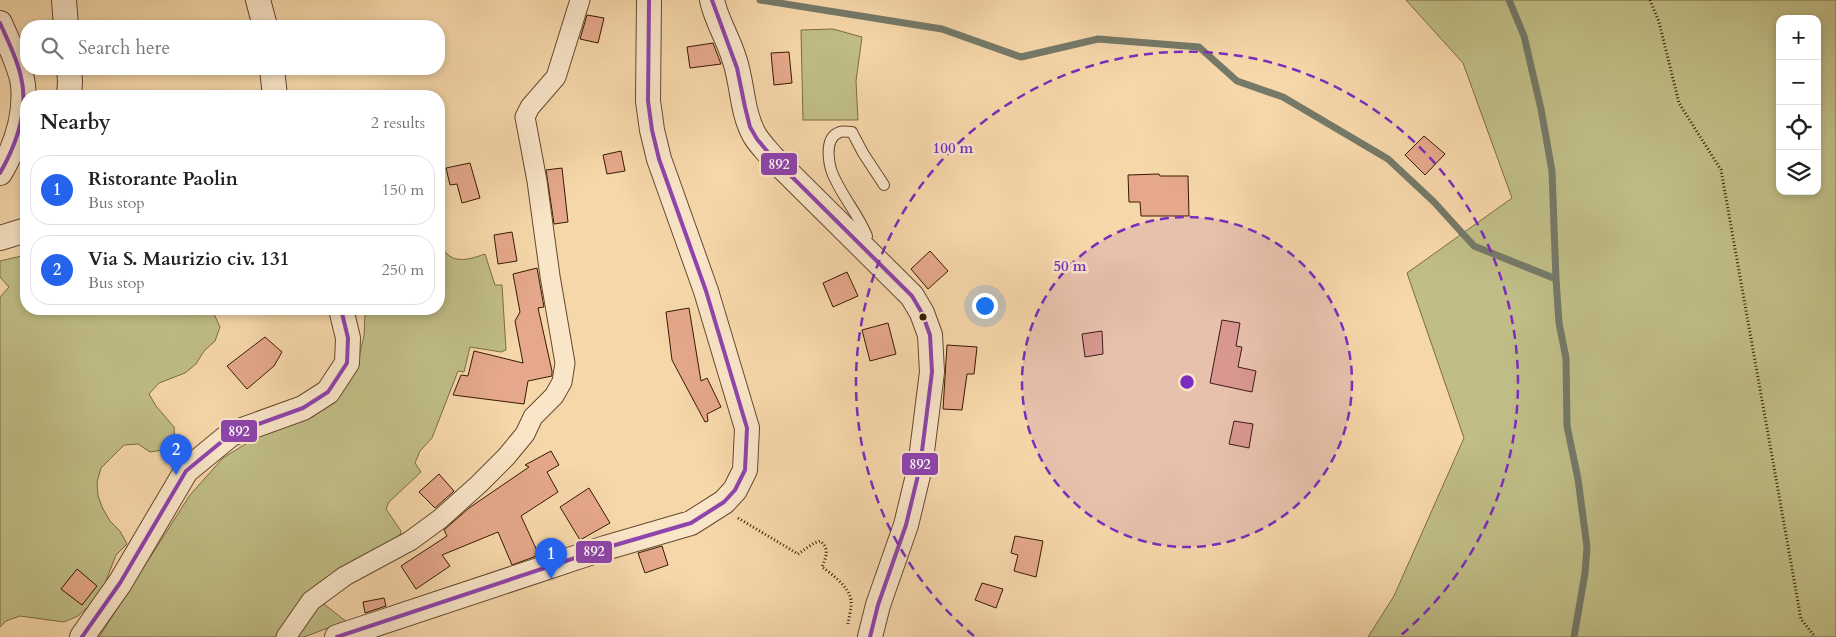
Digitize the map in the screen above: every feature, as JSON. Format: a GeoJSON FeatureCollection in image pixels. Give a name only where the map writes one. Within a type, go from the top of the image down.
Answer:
{"type":"FeatureCollection","features":[{"type":"Feature","properties":{"kind":"street"},"geometry":{"type":"LineString","coordinates":[[64,0],[66,20]]}},
{"type":"Feature","properties":{"kind":"street"},"geometry":{"type":"LineString","coordinates":[[258,0],[263,20]]}},
{"type":"Feature","properties":{"kind":"street"},"geometry":{"type":"LineString","coordinates":[[286,637],[311,600],[344,576],[410,541],[440,519],[479,484],[526,434],[533,417],[554,396],[562,382],[565,363],[550,276],[537,180],[525,117],[530,107],[556,77],[580,0]]}},
{"type":"Feature","properties":{"kind":"street"},"geometry":{"type":"LineString","coordinates":[[337,637],[605,548],[691,523],[724,502],[735,490],[745,470],[747,428],[706,290],[659,158],[652,130],[648,101],[649,0]]}},
{"type":"Feature","properties":{"kind":"street"},"geometry":{"type":"LineString","coordinates":[[712,0],[714,10],[738,68],[743,101],[755,137],[772,158],[912,296],[922,313],[930,335],[932,372],[920,467],[906,525],[878,605],[870,637]]}},
{"type":"Feature","properties":{"kind":"street"},"geometry":{"type":"LineString","coordinates":[[0,23],[20,74]]}},
{"type":"Feature","properties":{"kind":"street"},"geometry":{"type":"LineString","coordinates":[[20,75],[23,90]]}},
{"type":"Feature","properties":{"kind":"street"},"geometry":{"type":"LineString","coordinates":[[69,75],[69,90]]}},
{"type":"Feature","properties":{"kind":"street"},"geometry":{"type":"LineString","coordinates":[[273,75],[274,90]]}},
{"type":"Feature","properties":{"kind":"street"},"geometry":{"type":"LineString","coordinates":[[0,173],[8,159],[20,128]]}},
{"type":"Feature","properties":{"kind":"street"},"geometry":{"type":"LineString","coordinates":[[0,238],[20,232]]}},
{"type":"Feature","properties":{"kind":"street"},"geometry":{"type":"LineString","coordinates":[[82,637],[120,583],[186,471],[231,434],[303,408],[328,392],[347,363],[348,338],[342,315]]}},
{"type":"Feature","properties":{"kind":"lane"},"geometry":{"type":"LineString","coordinates":[[860,244],[867,236],[835,180],[828,146],[830,140],[839,132],[852,132],[884,185]]}},
{"type":"Feature","properties":{"kind":"path"},"geometry":{"type":"LineString","coordinates":[[1650,0],[1659,22],[1679,103],[1721,170],[1801,619],[1816,637]]}},
{"type":"Feature","properties":{"kind":"path"},"geometry":{"type":"LineString","coordinates":[[724,502],[731,512],[743,521],[798,554],[814,543],[820,541],[824,544],[826,555],[822,567],[834,575],[847,591],[851,600],[847,628]]}},
{"type":"Feature","properties":{"kind":"shaded area"},"geometry":{"type":"Polygon","coordinates":[[[1406,0],[1836,0],[1836,637],[1368,637],[1394,596],[1464,438],[1407,273],[1512,198],[1463,63],[1406,0]]]}},
{"type":"Feature","properties":{"kind":"shaded area"},"geometry":{"type":"Polygon","coordinates":[[[833,29],[862,37],[856,81],[858,120],[803,120],[801,30],[833,29]]]}},
{"type":"Feature","properties":{"kind":"shaded area"},"geometry":{"type":"Polygon","coordinates":[[[445,252],[456,259],[466,259],[485,254],[495,285],[502,285],[506,350],[501,352],[470,347],[464,372],[458,371],[432,438],[420,451],[415,463],[421,472],[389,502],[386,509],[401,531],[400,536],[311,594],[347,622],[304,637],[99,637],[190,495],[223,458],[260,435],[358,361],[364,336],[365,315],[445,315],[445,252]]]}},
{"type":"Feature","properties":{"kind":"shaded area"},"geometry":{"type":"Polygon","coordinates":[[[20,256],[20,315],[214,315],[220,327],[215,341],[204,351],[196,364],[185,373],[159,383],[149,394],[156,406],[174,427],[175,442],[163,450],[150,452],[138,444],[124,445],[101,468],[97,482],[98,496],[110,521],[120,531],[127,544],[116,555],[100,596],[78,616],[64,622],[20,616],[6,621],[0,627],[0,297],[9,287],[0,277],[0,261],[20,256]]]}},
{"type":"Feature","properties":{"kind":"building"},"geometry":{"type":"Polygon","coordinates":[[[587,15],[604,18],[598,43],[580,39],[587,15]]]}},
{"type":"Feature","properties":{"kind":"building"},"geometry":{"type":"Polygon","coordinates":[[[713,43],[721,64],[690,68],[687,47],[713,43]]]}},
{"type":"Feature","properties":{"kind":"building"},"geometry":{"type":"Polygon","coordinates":[[[789,52],[792,83],[774,85],[771,53],[789,52]]]}},
{"type":"Feature","properties":{"kind":"building"},"geometry":{"type":"Polygon","coordinates":[[[1424,136],[1445,154],[1425,175],[1405,155],[1424,136]]]}},
{"type":"Feature","properties":{"kind":"building"},"geometry":{"type":"Polygon","coordinates":[[[621,151],[625,171],[607,174],[603,155],[621,151]]]}},
{"type":"Feature","properties":{"kind":"building"},"geometry":{"type":"Polygon","coordinates":[[[470,163],[480,198],[462,203],[457,184],[450,185],[446,168],[470,163]]]}},
{"type":"Feature","properties":{"kind":"building"},"geometry":{"type":"Polygon","coordinates":[[[562,168],[568,222],[554,224],[546,170],[562,168]]]}},
{"type":"Feature","properties":{"kind":"building"},"geometry":{"type":"Polygon","coordinates":[[[1159,174],[1160,176],[1188,176],[1189,216],[1141,216],[1140,202],[1129,202],[1128,175],[1159,174]]]}},
{"type":"Feature","properties":{"kind":"building"},"geometry":{"type":"Polygon","coordinates":[[[512,232],[517,261],[498,264],[494,235],[512,232]]]}},
{"type":"Feature","properties":{"kind":"building"},"geometry":{"type":"Polygon","coordinates":[[[930,251],[948,271],[928,289],[911,269],[930,251]]]}},
{"type":"Feature","properties":{"kind":"building"},"geometry":{"type":"Polygon","coordinates":[[[537,268],[544,307],[538,308],[552,376],[528,381],[524,404],[453,395],[461,375],[468,376],[474,351],[523,363],[515,321],[520,312],[513,274],[537,268]]]}},
{"type":"Feature","properties":{"kind":"building"},"geometry":{"type":"Polygon","coordinates":[[[847,272],[858,296],[833,307],[823,283],[847,272]]]}},
{"type":"Feature","properties":{"kind":"building"},"geometry":{"type":"Polygon","coordinates":[[[689,308],[701,381],[707,378],[721,407],[707,414],[708,421],[705,422],[672,360],[666,312],[689,308]]]}},
{"type":"Feature","properties":{"kind":"building"},"geometry":{"type":"Polygon","coordinates":[[[1222,320],[1240,323],[1236,346],[1242,347],[1238,367],[1256,371],[1252,392],[1210,383],[1222,320]]]}},
{"type":"Feature","properties":{"kind":"building"},"geometry":{"type":"Polygon","coordinates":[[[888,323],[896,354],[870,361],[862,330],[888,323]]]}},
{"type":"Feature","properties":{"kind":"building"},"geometry":{"type":"Polygon","coordinates":[[[1102,331],[1103,354],[1085,357],[1082,334],[1102,331]]]}},
{"type":"Feature","properties":{"kind":"building"},"geometry":{"type":"Polygon","coordinates":[[[265,337],[282,352],[274,366],[247,389],[227,366],[265,337]]]}},
{"type":"Feature","properties":{"kind":"building"},"geometry":{"type":"Polygon","coordinates":[[[947,345],[977,347],[974,374],[967,374],[962,410],[943,409],[947,345]]]}},
{"type":"Feature","properties":{"kind":"building"},"geometry":{"type":"Polygon","coordinates":[[[1234,421],[1253,424],[1249,448],[1229,444],[1234,421]]]}},
{"type":"Feature","properties":{"kind":"building"},"geometry":{"type":"Polygon","coordinates":[[[551,451],[559,465],[547,472],[558,492],[521,516],[539,555],[512,565],[498,532],[442,555],[450,566],[416,589],[401,566],[447,536],[444,530],[469,508],[529,467],[525,465],[551,451]]]}},
{"type":"Feature","properties":{"kind":"building"},"geometry":{"type":"Polygon","coordinates":[[[439,474],[454,491],[435,508],[419,492],[439,474]]]}},
{"type":"Feature","properties":{"kind":"building"},"geometry":{"type":"Polygon","coordinates":[[[589,488],[610,523],[580,540],[560,507],[589,488]]]}},
{"type":"Feature","properties":{"kind":"building"},"geometry":{"type":"Polygon","coordinates":[[[1015,536],[1043,541],[1036,577],[1014,571],[1018,555],[1011,553],[1015,536]]]}},
{"type":"Feature","properties":{"kind":"building"},"geometry":{"type":"Polygon","coordinates":[[[662,546],[668,565],[645,573],[638,553],[662,546]]]}},
{"type":"Feature","properties":{"kind":"building"},"geometry":{"type":"Polygon","coordinates":[[[77,569],[97,586],[82,605],[61,589],[77,569]]]}},
{"type":"Feature","properties":{"kind":"building"},"geometry":{"type":"Polygon","coordinates":[[[982,583],[1003,589],[996,608],[975,600],[982,583]]]}},
{"type":"Feature","properties":{"kind":"building"},"geometry":{"type":"Polygon","coordinates":[[[384,598],[386,606],[365,613],[363,602],[384,598]]]}},
{"type":"Feature","properties":{"kind":"waterway"},"geometry":{"type":"LineString","coordinates":[[760,0],[942,29],[1021,57],[1098,39],[1199,47],[1237,81],[1283,97],[1388,159],[1434,202],[1474,246],[1556,279]]}},
{"type":"Feature","properties":{"kind":"waterway"},"geometry":{"type":"LineString","coordinates":[[1509,0],[1524,36],[1541,109],[1552,171],[1559,323],[1566,358],[1567,426],[1578,479],[1587,547],[1585,573],[1574,637]]}},
{"type":"Feature","properties":{"kind":"transit line","name":"892"},"geometry":{"type":"LineString","coordinates":[[337,637],[605,548],[691,523],[724,502],[735,490],[745,470],[747,428],[706,291],[659,159],[652,130],[648,101],[649,0]]}},
{"type":"Feature","properties":{"kind":"transit line","name":"892"},"geometry":{"type":"LineString","coordinates":[[712,0],[737,68],[750,127],[757,139],[772,157],[912,296],[922,313],[930,335],[932,372],[920,467],[906,525],[878,605],[870,637]]}},
{"type":"Feature","properties":{"kind":"transit line","name":"892"},"geometry":{"type":"LineString","coordinates":[[0,23],[20,75]]}},
{"type":"Feature","properties":{"kind":"transit line","name":"892"},"geometry":{"type":"LineString","coordinates":[[20,75],[23,90]]}},
{"type":"Feature","properties":{"kind":"transit line","name":"892"},"geometry":{"type":"LineString","coordinates":[[0,173],[20,127]]}},
{"type":"Feature","properties":{"kind":"transit line","name":"892"},"geometry":{"type":"LineString","coordinates":[[82,637],[120,583],[186,471],[231,434],[303,408],[328,392],[347,363],[348,338],[342,315]]}},
{"type":"Feature","properties":{"kind":"place","name":"Via S. Maurizio civ. 131"},"geometry":{"type":"Point","coordinates":[176,475]}},
{"type":"Feature","properties":{"kind":"place","name":"Ristorante Paolin"},"geometry":{"type":"Point","coordinates":[551,579]}}]}
